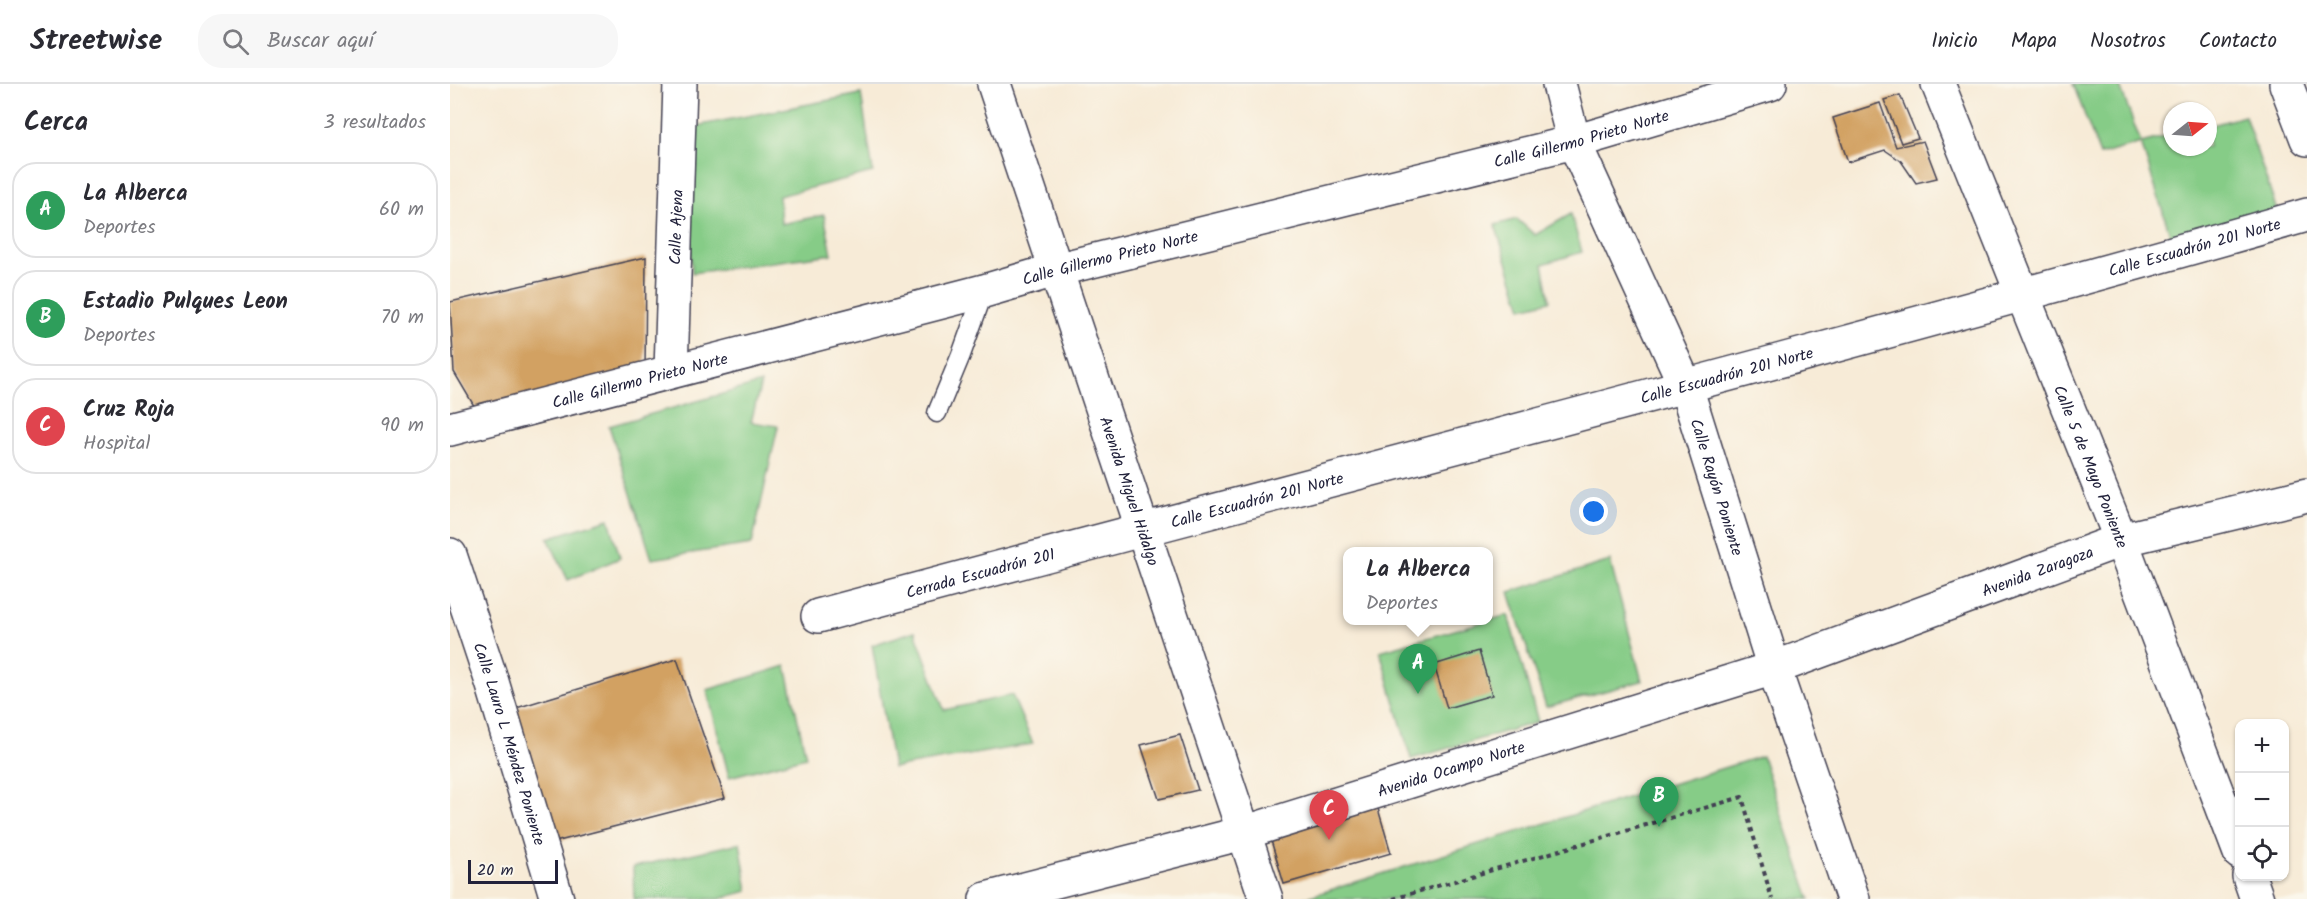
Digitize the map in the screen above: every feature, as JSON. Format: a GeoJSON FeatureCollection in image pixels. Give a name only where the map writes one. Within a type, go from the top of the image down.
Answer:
{"type":"FeatureCollection","features":[{"type":"Feature","properties":{"kind":"street","name":"Calle Ajena"},"geometry":{"type":"LineString","coordinates":[[671,371],[680,84]]}},
{"type":"Feature","properties":{"kind":"street","name":"Avenida Miguel Hidalgo"},"geometry":{"type":"LineString","coordinates":[[994,84],[1266,899]]}},
{"type":"Feature","properties":{"kind":"street","name":"Calle Rayón Poniente"},"geometry":{"type":"LineString","coordinates":[[1559,84],[1574,142],[1686,387],[1774,668],[1853,899]]}},
{"type":"Feature","properties":{"kind":"street","name":"Calle Gillermo Prieto Norte"},"geometry":{"type":"LineString","coordinates":[[457,424],[984,291],[1056,270],[1574,142],[1770,84]]}},
{"type":"Feature","properties":{"kind":"street","name":"Calle 5 de Mayo Poniente"},"geometry":{"type":"LineString","coordinates":[[1938,84],[2121,540],[2235,840]]}},
{"type":"Feature","properties":{"kind":"street"},"geometry":{"type":"LineString","coordinates":[[2286,84],[2307,138]]}},
{"type":"Feature","properties":{"kind":"street","name":"Calle Escuadrón 201 Norte"},"geometry":{"type":"LineString","coordinates":[[1144,529],[1686,387],[2023,296],[2307,215]]}},
{"type":"Feature","properties":{"kind":"street","name":"Avenida Zaragoza"},"geometry":{"type":"LineString","coordinates":[[1774,668],[2121,540],[2307,495]]}},
{"type":"Feature","properties":{"kind":"street","name":"Cerrada Escuadrón 201"},"geometry":{"type":"LineString","coordinates":[[818,616],[1144,529]]}},
{"type":"Feature","properties":{"kind":"street","name":"Calle Lauro L Méndez Poniente"},"geometry":{"type":"LineString","coordinates":[[450,555],[492,682],[557,899]]}},
{"type":"Feature","properties":{"kind":"street","name":"Avenida Ocampo Norte"},"geometry":{"type":"LineString","coordinates":[[986,899],[1243,833],[1774,668]]}},
{"type":"Feature","properties":{"kind":"street"},"geometry":{"type":"LineString","coordinates":[[2250,881],[2257,899]]}},
{"type":"Feature","properties":{"kind":"lane"},"geometry":{"type":"LineString","coordinates":[[937,413],[984,291]]}},
{"type":"Feature","properties":{"kind":"path"},"geometry":{"type":"LineString","coordinates":[[1393,899],[1742,797],[1772,899]]}},
{"type":"Feature","properties":{"kind":"green space"},"geometry":{"type":"Polygon","coordinates":[[[2073,84],[2119,84],[2141,143],[2100,155],[2073,84]]]}},
{"type":"Feature","properties":{"kind":"green space"},"geometry":{"type":"Polygon","coordinates":[[[861,94],[873,172],[779,196],[781,224],[824,215],[832,254],[692,273],[685,128],[861,94]]]}},
{"type":"Feature","properties":{"kind":"green space"},"geometry":{"type":"Polygon","coordinates":[[[2245,116],[2280,220],[2174,247],[2141,143],[2163,137],[2163,156],[2217,156],[2217,124],[2245,116]]]}},
{"type":"Feature","properties":{"kind":"green space"},"geometry":{"type":"Polygon","coordinates":[[[1571,214],[1582,252],[1543,264],[1550,301],[1522,308],[1495,225],[1517,219],[1535,235],[1571,214]]]}},
{"type":"Feature","properties":{"kind":"green space"},"geometry":{"type":"Polygon","coordinates":[[[761,383],[751,422],[778,426],[752,544],[652,559],[609,426],[761,383]]]}},
{"type":"Feature","properties":{"kind":"green space"},"geometry":{"type":"Polygon","coordinates":[[[609,519],[620,558],[568,580],[548,538],[609,519]]]}},
{"type":"Feature","properties":{"kind":"green space"},"geometry":{"type":"Polygon","coordinates":[[[1610,561],[1642,681],[1546,707],[1509,592],[1610,561]]]}},
{"type":"Feature","properties":{"kind":"green space"},"geometry":{"type":"Polygon","coordinates":[[[1508,615],[1538,722],[1411,759],[1380,651],[1472,625],[1493,625],[1493,619],[1508,615]]]}},
{"type":"Feature","properties":{"kind":"green space"},"geometry":{"type":"Polygon","coordinates":[[[915,631],[944,710],[1012,695],[1033,744],[893,768],[872,645],[915,631]]]}},
{"type":"Feature","properties":{"kind":"green space"},"geometry":{"type":"Polygon","coordinates":[[[786,666],[806,757],[729,777],[707,690],[786,666]]]}},
{"type":"Feature","properties":{"kind":"green space"},"geometry":{"type":"Polygon","coordinates":[[[1762,756],[1810,899],[1301,899],[1762,756]]]}},
{"type":"Feature","properties":{"kind":"green space"},"geometry":{"type":"Polygon","coordinates":[[[740,843],[748,891],[719,899],[634,899],[633,867],[740,843]]]}},
{"type":"Feature","properties":{"kind":"building"},"geometry":{"type":"Polygon","coordinates":[[[1900,95],[1918,138],[1901,143],[1884,100],[1900,95]]]}},
{"type":"Feature","properties":{"kind":"building"},"geometry":{"type":"Polygon","coordinates":[[[1880,103],[1896,147],[1923,141],[1937,178],[1916,183],[1901,161],[1885,150],[1848,162],[1833,118],[1880,103]]]}},
{"type":"Feature","properties":{"kind":"building"},"geometry":{"type":"Polygon","coordinates":[[[646,257],[645,375],[480,416],[454,372],[450,302],[646,257]]]}},
{"type":"Feature","properties":{"kind":"building"},"geometry":{"type":"Polygon","coordinates":[[[1479,651],[1492,695],[1447,708],[1434,665],[1479,651]]]}},
{"type":"Feature","properties":{"kind":"building"},"geometry":{"type":"Polygon","coordinates":[[[677,659],[725,798],[551,843],[513,709],[677,659]]]}},
{"type":"Feature","properties":{"kind":"building"},"geometry":{"type":"Polygon","coordinates":[[[1180,735],[1198,790],[1159,799],[1141,745],[1180,735]]]}},
{"type":"Feature","properties":{"kind":"building"},"geometry":{"type":"Polygon","coordinates":[[[1374,795],[1391,853],[1284,884],[1267,827],[1374,795]]]}},
{"type":"Feature","properties":{"kind":"place","name":"La Alberca"},"geometry":{"type":"Point","coordinates":[1418,694]}},
{"type":"Feature","properties":{"kind":"place","name":"Estadio Pulques Leon"},"geometry":{"type":"Point","coordinates":[1659,827]}},
{"type":"Feature","properties":{"kind":"place","name":"Cruz Roja"},"geometry":{"type":"Point","coordinates":[1329,840]}}]}
